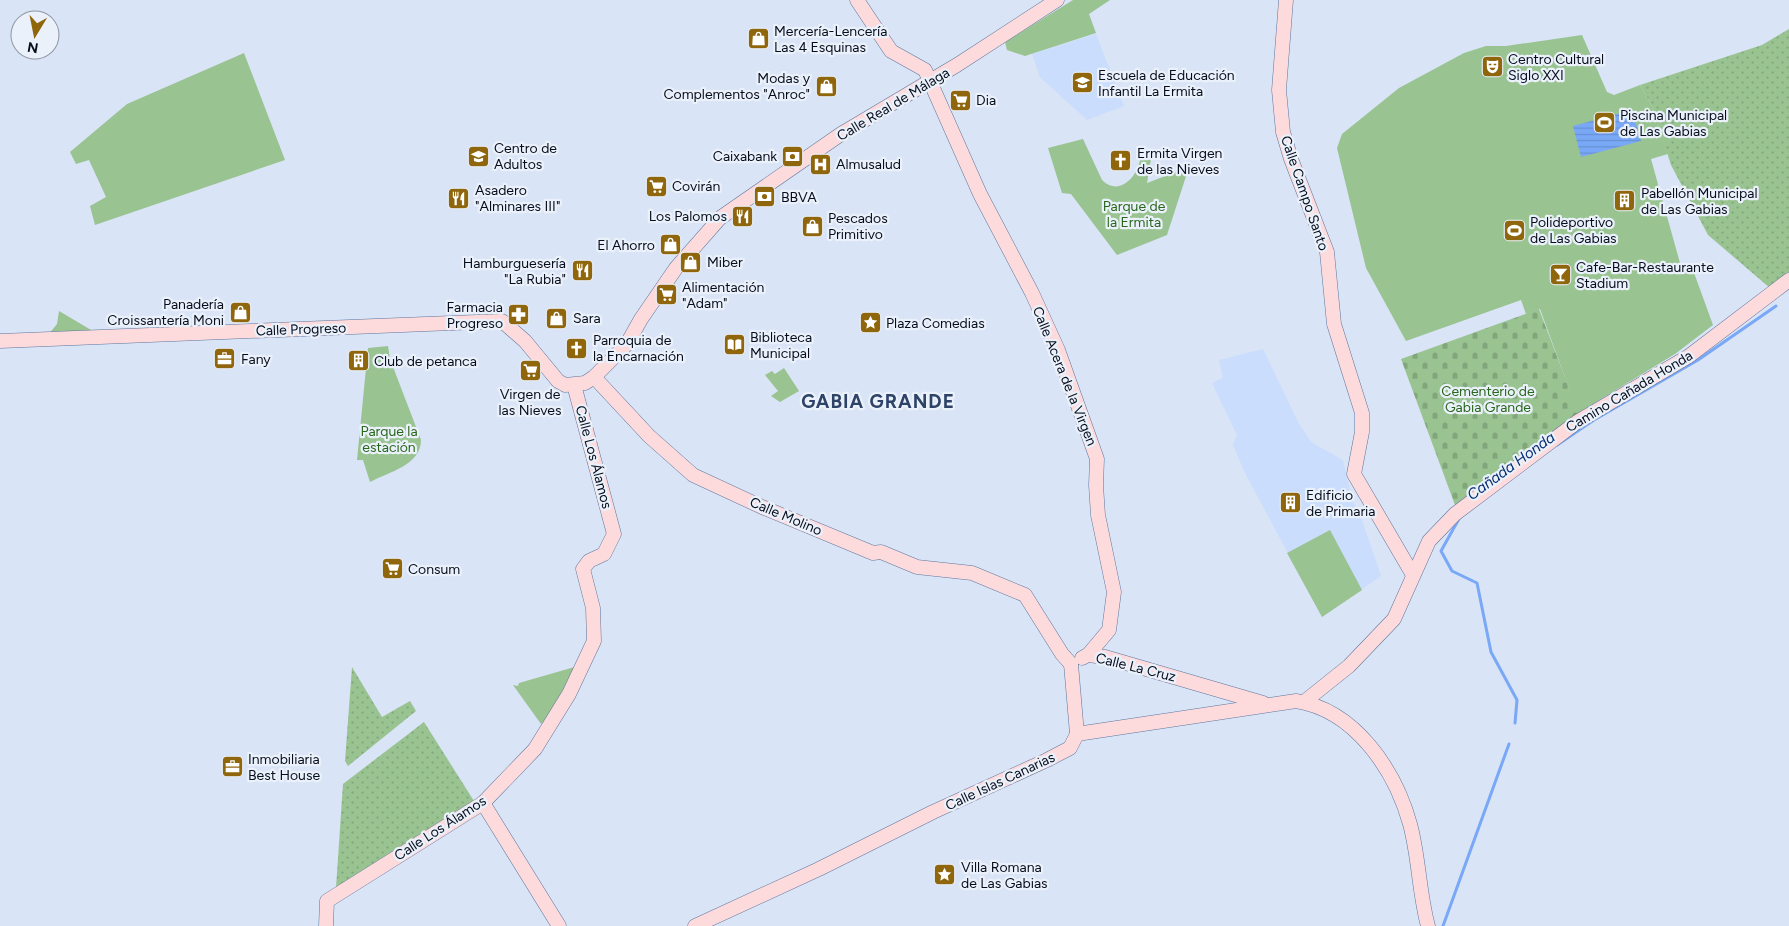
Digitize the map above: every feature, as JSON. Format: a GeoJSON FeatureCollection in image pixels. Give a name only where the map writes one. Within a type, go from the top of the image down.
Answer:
{"type":"FeatureCollection","features":[{"type":"Feature","properties":{"kind":"street","name":"Calle Acera de la Virgen"},"geometry":{"type":"LineString","coordinates":[[857,0],[892,51],[925,70],[980,194],[1032,293],[1058,350],[1098,458],[1096,485],[1098,515],[1114,592],[1109,630],[1088,655]]}},
{"type":"Feature","properties":{"kind":"street","name":"Calle Real de Málaga"},"geometry":{"type":"LineString","coordinates":[[574,385],[594,378],[627,344],[640,318],[676,268],[720,218],[841,134],[930,81],[1057,0]]}},
{"type":"Feature","properties":{"kind":"street","name":"Calle Campo Santo"},"geometry":{"type":"LineString","coordinates":[[1286,0],[1279,90],[1284,132],[1291,160],[1327,252],[1334,324],[1362,413],[1362,432],[1354,474],[1413,575]]}},
{"type":"Feature","properties":{"kind":"street","name":"Camino Cañada Honda"},"geometry":{"type":"LineString","coordinates":[[1304,702],[1349,666],[1394,619],[1429,541],[1455,514],[1500,478],[1577,422],[1689,356],[1789,280]]}},
{"type":"Feature","properties":{"kind":"street","name":"Calle Progreso"},"geometry":{"type":"LineString","coordinates":[[0,341],[502,320],[525,341],[558,381],[565,385],[574,385]]}},
{"type":"Feature","properties":{"kind":"street","name":"Calle Molino"},"geometry":{"type":"LineString","coordinates":[[594,378],[649,436],[694,475],[762,507],[873,553],[881,552],[917,567],[972,572],[1013,588],[1025,595],[1062,654],[1072,664]]}},
{"type":"Feature","properties":{"kind":"street","name":"Calle Los Álamos"},"geometry":{"type":"LineString","coordinates":[[326,926],[327,901],[482,803],[535,749],[569,694],[594,641],[593,608],[583,569],[589,561],[604,554],[614,534],[574,385]]}},
{"type":"Feature","properties":{"kind":"street","name":"Calle La Cruz"},"geometry":{"type":"LineString","coordinates":[[1072,664],[1088,655],[1105,657],[1268,704]]}},
{"type":"Feature","properties":{"kind":"street"},"geometry":{"type":"LineString","coordinates":[[1072,664],[1077,734],[1268,704],[1304,702],[1323,709],[1355,729],[1376,754],[1401,798],[1410,825],[1428,926]]}},
{"type":"Feature","properties":{"kind":"street","name":"Calle Islas Canarias"},"geometry":{"type":"LineString","coordinates":[[695,926],[824,866],[933,812],[1047,760],[1070,748],[1077,734]]}},
{"type":"Feature","properties":{"kind":"street"},"geometry":{"type":"LineString","coordinates":[[482,803],[559,926]]}},
{"type":"Feature","properties":{"kind":"shaded area","name":"Escuela de Educación Infantil La Ermita"},"geometry":{"type":"Polygon","coordinates":[[[1096,34],[1124,106],[1087,120],[1040,77],[1032,54],[1096,34]]]}},
{"type":"Feature","properties":{"kind":"shaded area"},"geometry":{"type":"Polygon","coordinates":[[[1263,349],[1298,422],[1311,442],[1343,460],[1352,500],[1360,514],[1381,576],[1322,617],[1244,471],[1233,445],[1237,435],[1212,383],[1223,378],[1219,360],[1263,349]]]}},
{"type":"Feature","properties":{"kind":"green space"},"geometry":{"type":"Polygon","coordinates":[[[1073,0],[1110,0],[1089,14],[1096,33],[1025,56],[1007,50],[1005,42],[1073,0]]]}},
{"type":"Feature","properties":{"kind":"green space"},"geometry":{"type":"Polygon","coordinates":[[[1789,29],[1789,272],[1770,288],[1708,235],[1671,165],[1653,108],[1640,85],[1762,45],[1789,29]]]}},
{"type":"Feature","properties":{"kind":"green space","name":"Polideportivo de Las Gabias"},"geometry":{"type":"Polygon","coordinates":[[[1582,35],[1607,92],[1614,95],[1640,85],[1653,108],[1668,154],[1651,159],[1680,263],[1693,270],[1713,325],[1675,354],[1578,413],[1540,309],[1526,314],[1521,300],[1406,341],[1366,268],[1337,148],[1342,134],[1399,88],[1464,53],[1486,46],[1506,46],[1582,35]]]}},
{"type":"Feature","properties":{"kind":"green space"},"geometry":{"type":"Polygon","coordinates":[[[244,53],[285,160],[95,225],[90,206],[106,197],[89,160],[76,164],[70,152],[127,104],[244,53]]]}},
{"type":"Feature","properties":{"kind":"green space","name":"Parque de la Ermita"},"geometry":{"type":"Polygon","coordinates":[[[1083,139],[1102,180],[1108,185],[1121,186],[1126,183],[1135,173],[1140,160],[1152,153],[1147,183],[1189,167],[1167,235],[1117,255],[1071,194],[1062,193],[1048,148],[1083,139]]]}},
{"type":"Feature","properties":{"kind":"green space","name":"Cementerio de Gabia Grande"},"geometry":{"type":"Polygon","coordinates":[[[1539,309],[1579,414],[1455,505],[1401,359],[1539,309]]]}},
{"type":"Feature","properties":{"kind":"green space"},"geometry":{"type":"Polygon","coordinates":[[[59,311],[103,337],[45,339],[57,324],[59,311]]]}},
{"type":"Feature","properties":{"kind":"green space","name":"Parque la estación"},"geometry":{"type":"Polygon","coordinates":[[[388,346],[390,359],[421,440],[420,449],[416,456],[403,467],[370,482],[363,460],[357,460],[368,348],[388,346]]]}},
{"type":"Feature","properties":{"kind":"green space"},"geometry":{"type":"Polygon","coordinates":[[[784,368],[799,391],[780,402],[771,396],[778,391],[765,375],[772,371],[775,374],[784,368]]]}},
{"type":"Feature","properties":{"kind":"green space"},"geometry":{"type":"Polygon","coordinates":[[[1330,530],[1362,590],[1322,617],[1287,553],[1330,530]]]}},
{"type":"Feature","properties":{"kind":"green space"},"geometry":{"type":"Polygon","coordinates":[[[578,666],[556,708],[541,724],[513,685],[518,686],[519,683],[578,666]]]}},
{"type":"Feature","properties":{"kind":"green space"},"geometry":{"type":"Polygon","coordinates":[[[352,667],[382,717],[410,701],[416,711],[348,766],[345,761],[352,667]]]}},
{"type":"Feature","properties":{"kind":"green space"},"geometry":{"type":"Polygon","coordinates":[[[424,722],[474,801],[336,888],[343,784],[424,722]]]}},
{"type":"Feature","properties":{"kind":"water"},"geometry":{"type":"Polygon","coordinates":[[[1632,110],[1641,141],[1581,157],[1573,126],[1632,110]]]}},
{"type":"Feature","properties":{"kind":"waterway","name":"Cañada Honda"},"geometry":{"type":"LineString","coordinates":[[1557,445],[1594,420],[1698,360],[1776,306]]}},
{"type":"Feature","properties":{"kind":"waterway","name":"Cañada Honda"},"geometry":{"type":"LineString","coordinates":[[1460,517],[1441,551],[1452,571],[1477,583],[1491,652],[1517,700],[1515,723]]}},
{"type":"Feature","properties":{"kind":"waterway","name":"Cañada Honda"},"geometry":{"type":"LineString","coordinates":[[1443,926],[1509,744]]}},
{"type":"Feature","properties":{"kind":"place","name":"Mercería-Lencería Las 4 Esquinas"},"geometry":{"type":"Point","coordinates":[758,39]}},
{"type":"Feature","properties":{"kind":"place","name":"Centro Cultural Siglo XXI"},"geometry":{"type":"Point","coordinates":[1492,67]}},
{"type":"Feature","properties":{"kind":"place","name":"Escuela de Educación Infantil La Ermita"},"geometry":{"type":"Point","coordinates":[1082,83]}},
{"type":"Feature","properties":{"kind":"place","name":"Modas y Complementos \"Anroc\""},"geometry":{"type":"Point","coordinates":[826,86]}},
{"type":"Feature","properties":{"kind":"place","name":"Dia"},"geometry":{"type":"Point","coordinates":[960,100]}},
{"type":"Feature","properties":{"kind":"place","name":"Piscina Municipal de Las Gabias"},"geometry":{"type":"Point","coordinates":[1604,123]}},
{"type":"Feature","properties":{"kind":"place","name":"Centro de Adultos"},"geometry":{"type":"Point","coordinates":[478,156]}},
{"type":"Feature","properties":{"kind":"place","name":"Caixabank"},"geometry":{"type":"Point","coordinates":[793,156]}},
{"type":"Feature","properties":{"kind":"place","name":"Ermita Virgen de las Nieves"},"geometry":{"type":"Point","coordinates":[1121,161]}},
{"type":"Feature","properties":{"kind":"place","name":"Almusalud"},"geometry":{"type":"Point","coordinates":[820,164]}},
{"type":"Feature","properties":{"kind":"place","name":"Covirán"},"geometry":{"type":"Point","coordinates":[656,186]}},
{"type":"Feature","properties":{"kind":"place","name":"BBVA"},"geometry":{"type":"Point","coordinates":[765,197]}},
{"type":"Feature","properties":{"kind":"place","name":"Asadero \"Alminares III\""},"geometry":{"type":"Point","coordinates":[459,198]}},
{"type":"Feature","properties":{"kind":"place","name":"Pabellón Municipal de Las Gabias"},"geometry":{"type":"Point","coordinates":[1625,201]}},
{"type":"Feature","properties":{"kind":"place","name":"Los Palomos"},"geometry":{"type":"Point","coordinates":[743,216]}},
{"type":"Feature","properties":{"kind":"place","name":"Pescados Primitivo"},"geometry":{"type":"Point","coordinates":[812,226]}},
{"type":"Feature","properties":{"kind":"place","name":"Polideportivo de Las Gabias"},"geometry":{"type":"Point","coordinates":[1514,230]}},
{"type":"Feature","properties":{"kind":"place","name":"El Ahorro"},"geometry":{"type":"Point","coordinates":[671,245]}},
{"type":"Feature","properties":{"kind":"place","name":"Miber"},"geometry":{"type":"Point","coordinates":[691,262]}},
{"type":"Feature","properties":{"kind":"place","name":"Hamburguesería \"La Rubia\""},"geometry":{"type":"Point","coordinates":[582,271]}},
{"type":"Feature","properties":{"kind":"place","name":"Cafe-Bar-Restaurante Stadium"},"geometry":{"type":"Point","coordinates":[1560,275]}},
{"type":"Feature","properties":{"kind":"place","name":"Alimentación \"Adam\""},"geometry":{"type":"Point","coordinates":[666,295]}},
{"type":"Feature","properties":{"kind":"place","name":"Panadería Croissantería Moni"},"geometry":{"type":"Point","coordinates":[240,312]}},
{"type":"Feature","properties":{"kind":"place","name":"Farmacia Progreso"},"geometry":{"type":"Point","coordinates":[519,315]}},
{"type":"Feature","properties":{"kind":"place","name":"Sara"},"geometry":{"type":"Point","coordinates":[557,318]}},
{"type":"Feature","properties":{"kind":"place","name":"Plaza Comedias"},"geometry":{"type":"Point","coordinates":[870,323]}},
{"type":"Feature","properties":{"kind":"place","name":"Biblioteca Municipal"},"geometry":{"type":"Point","coordinates":[734,345]}},
{"type":"Feature","properties":{"kind":"place","name":"Parroquia de la Encarnación"},"geometry":{"type":"Point","coordinates":[577,348]}},
{"type":"Feature","properties":{"kind":"place","name":"Fany"},"geometry":{"type":"Point","coordinates":[225,359]}},
{"type":"Feature","properties":{"kind":"place","name":"Club de petanca"},"geometry":{"type":"Point","coordinates":[358,361]}},
{"type":"Feature","properties":{"kind":"place","name":"Virgen de las Nieves"},"geometry":{"type":"Point","coordinates":[530,371]}},
{"type":"Feature","properties":{"kind":"place","name":"Edificio de Primaria"},"geometry":{"type":"Point","coordinates":[1290,503]}},
{"type":"Feature","properties":{"kind":"place","name":"Consum"},"geometry":{"type":"Point","coordinates":[392,569]}},
{"type":"Feature","properties":{"kind":"place","name":"Inmobiliaria Best House"},"geometry":{"type":"Point","coordinates":[232,767]}},
{"type":"Feature","properties":{"kind":"place","name":"Villa Romana de Las Gabias"},"geometry":{"type":"Point","coordinates":[945,875]}},
{"type":"Feature","properties":{"kind":"district","name":"GABIA GRANDE"},"geometry":{"type":"Point","coordinates":[878,401]}}]}
